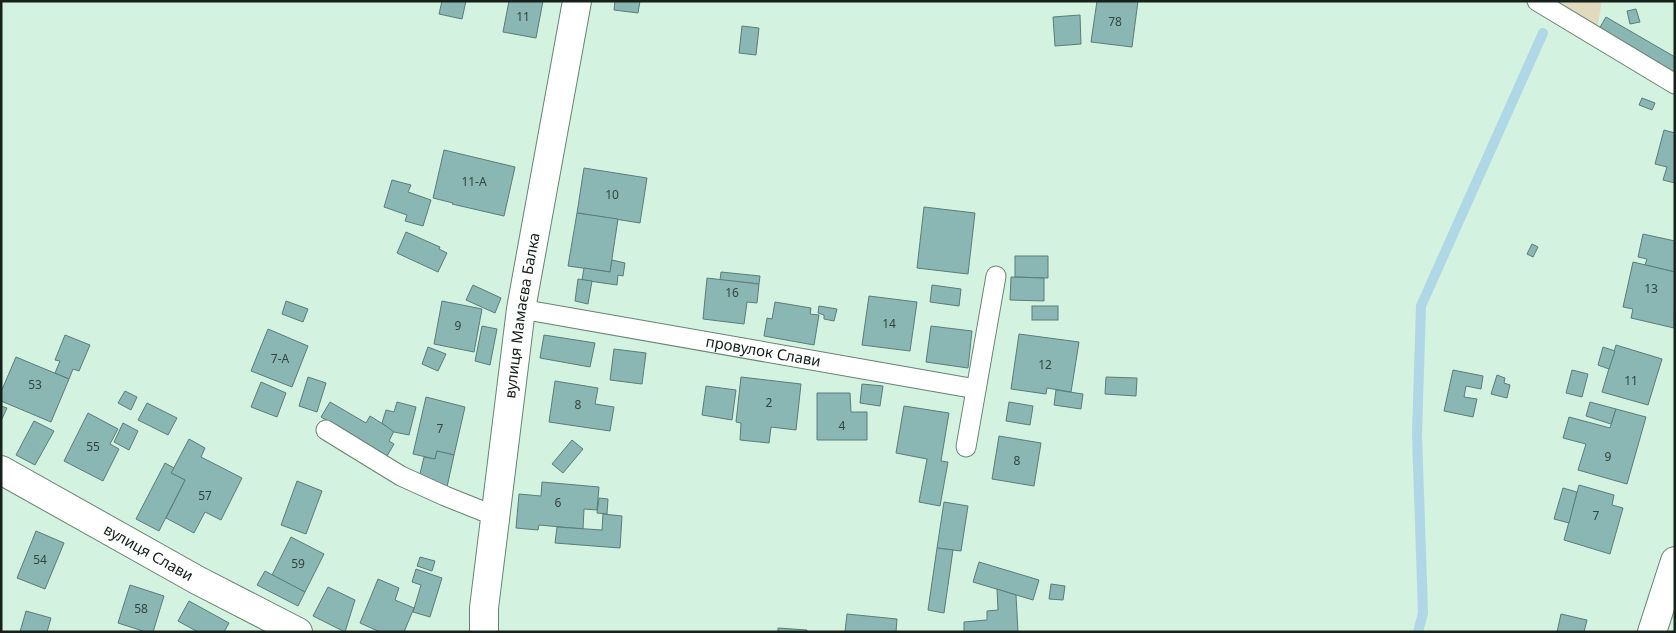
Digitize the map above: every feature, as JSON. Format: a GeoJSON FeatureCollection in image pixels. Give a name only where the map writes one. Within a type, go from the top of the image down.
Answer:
{"type":"FeatureCollection","features":[{"type":"Feature","properties":{"kind":"street","name":"вулиця Мамаєва Балка"},"geometry":{"type":"LineString","coordinates":[[484,632],[484,608],[521,309],[577,1]]}},
{"type":"Feature","properties":{"kind":"street","name":"вулиця Слави"},"geometry":{"type":"LineString","coordinates":[[1,470],[197,580],[298,632]]}},
{"type":"Feature","properties":{"kind":"street"},"geometry":{"type":"LineString","coordinates":[[1652,632],[1675,561]]}},
{"type":"Feature","properties":{"kind":"lane"},"geometry":{"type":"LineString","coordinates":[[1537,1],[1675,84]]}},
{"type":"Feature","properties":{"kind":"lane"},"geometry":{"type":"LineString","coordinates":[[966,447],[996,276]]}},
{"type":"Feature","properties":{"kind":"lane","name":"провулок Слави"},"geometry":{"type":"LineString","coordinates":[[521,309],[976,389]]}},
{"type":"Feature","properties":{"kind":"lane"},"geometry":{"type":"LineString","coordinates":[[326,430],[401,476],[495,516]]}},
{"type":"Feature","properties":{"kind":"shaded area"},"geometry":{"type":"Polygon","coordinates":[[[1555,1],[1602,1],[1596,34],[1555,1]]]}},
{"type":"Feature","properties":{"kind":"building"},"geometry":{"type":"Polygon","coordinates":[[[442,1],[466,1],[462,19],[439,14],[442,1]]]}},
{"type":"Feature","properties":{"kind":"building"},"geometry":{"type":"Polygon","coordinates":[[[509,1],[543,1],[536,38],[503,32],[509,1]]]}},
{"type":"Feature","properties":{"kind":"building"},"geometry":{"type":"Polygon","coordinates":[[[615,1],[640,1],[638,13],[614,10],[615,1]]]}},
{"type":"Feature","properties":{"kind":"building"},"geometry":{"type":"Polygon","coordinates":[[[1097,1],[1138,1],[1132,47],[1091,42],[1097,1]]]}},
{"type":"Feature","properties":{"kind":"building"},"geometry":{"type":"Polygon","coordinates":[[[1636,9],[1640,22],[1630,24],[1627,11],[1636,9]]]}},
{"type":"Feature","properties":{"kind":"building"},"geometry":{"type":"Polygon","coordinates":[[[1080,15],[1081,44],[1055,46],[1053,17],[1080,15]]]}},
{"type":"Feature","properties":{"kind":"building"},"geometry":{"type":"Polygon","coordinates":[[[1606,17],[1675,57],[1675,73],[1599,29],[1606,17]]]}},
{"type":"Feature","properties":{"kind":"building"},"geometry":{"type":"Polygon","coordinates":[[[742,26],[759,28],[756,55],[739,53],[742,26]]]}},
{"type":"Feature","properties":{"kind":"building"},"geometry":{"type":"Polygon","coordinates":[[[1642,98],[1655,103],[1652,110],[1639,105],[1642,98]]]}},
{"type":"Feature","properties":{"kind":"building"},"geometry":{"type":"Polygon","coordinates":[[[1664,130],[1675,133],[1675,183],[1663,180],[1667,167],[1655,164],[1664,130]]]}},
{"type":"Feature","properties":{"kind":"building"},"geometry":{"type":"Polygon","coordinates":[[[444,150],[515,167],[504,216],[433,198],[444,150]]]}},
{"type":"Feature","properties":{"kind":"building"},"geometry":{"type":"Polygon","coordinates":[[[584,168],[647,178],[640,223],[577,213],[584,168]]]}},
{"type":"Feature","properties":{"kind":"building"},"geometry":{"type":"Polygon","coordinates":[[[392,180],[411,185],[408,192],[431,200],[423,226],[405,221],[407,215],[384,207],[392,180]]]}},
{"type":"Feature","properties":{"kind":"building"},"geometry":{"type":"Polygon","coordinates":[[[924,207],[975,213],[968,274],[917,268],[924,207]]]}},
{"type":"Feature","properties":{"kind":"building"},"geometry":{"type":"Polygon","coordinates":[[[577,213],[618,219],[610,272],[568,266],[577,213]]]}},
{"type":"Feature","properties":{"kind":"building"},"geometry":{"type":"Polygon","coordinates":[[[406,232],[440,247],[439,249],[447,253],[438,272],[397,253],[406,232]]]}},
{"type":"Feature","properties":{"kind":"building"},"geometry":{"type":"Polygon","coordinates":[[[1643,234],[1675,241],[1675,272],[1645,265],[1647,259],[1638,257],[1643,234]]]}},
{"type":"Feature","properties":{"kind":"building"},"geometry":{"type":"Polygon","coordinates":[[[1532,244],[1538,247],[1533,257],[1527,254],[1532,244]]]}},
{"type":"Feature","properties":{"kind":"building"},"geometry":{"type":"Polygon","coordinates":[[[1015,256],[1048,256],[1048,278],[1015,277],[1015,256]]]}},
{"type":"Feature","properties":{"kind":"building"},"geometry":{"type":"Polygon","coordinates":[[[612,260],[625,263],[623,276],[618,275],[617,285],[582,280],[584,268],[610,272],[612,260]]]}},
{"type":"Feature","properties":{"kind":"building"},"geometry":{"type":"Polygon","coordinates":[[[1633,262],[1675,272],[1674,328],[1631,318],[1633,309],[1623,307],[1633,262]]]}},
{"type":"Feature","properties":{"kind":"building"},"geometry":{"type":"Polygon","coordinates":[[[721,272],[760,276],[759,284],[720,280],[721,272]]]}},
{"type":"Feature","properties":{"kind":"building"},"geometry":{"type":"Polygon","coordinates":[[[1011,277],[1044,278],[1044,301],[1010,300],[1011,277]]]}},
{"type":"Feature","properties":{"kind":"building"},"geometry":{"type":"Polygon","coordinates":[[[707,278],[759,284],[757,303],[747,302],[744,324],[703,319],[707,278]]]}},
{"type":"Feature","properties":{"kind":"building"},"geometry":{"type":"Polygon","coordinates":[[[578,279],[592,281],[588,304],[575,301],[578,279]]]}},
{"type":"Feature","properties":{"kind":"building"},"geometry":{"type":"Polygon","coordinates":[[[473,285],[501,298],[495,313],[466,300],[473,285]]]}},
{"type":"Feature","properties":{"kind":"building"},"geometry":{"type":"Polygon","coordinates":[[[932,285],[961,289],[959,306],[930,302],[932,285]]]}},
{"type":"Feature","properties":{"kind":"building"},"geometry":{"type":"Polygon","coordinates":[[[869,296],[917,302],[910,351],[862,345],[869,296]]]}},
{"type":"Feature","properties":{"kind":"building"},"geometry":{"type":"Polygon","coordinates":[[[286,301],[308,309],[303,322],[282,314],[286,301]]]}},
{"type":"Feature","properties":{"kind":"building"},"geometry":{"type":"Polygon","coordinates":[[[442,301],[482,309],[474,352],[434,344],[442,301]]]}},
{"type":"Feature","properties":{"kind":"building"},"geometry":{"type":"Polygon","coordinates":[[[775,302],[811,308],[810,314],[819,315],[814,345],[764,336],[767,318],[772,319],[775,302]]]}},
{"type":"Feature","properties":{"kind":"building"},"geometry":{"type":"Polygon","coordinates":[[[819,306],[837,309],[834,321],[824,319],[824,315],[818,313],[819,306]]]}},
{"type":"Feature","properties":{"kind":"building"},"geometry":{"type":"Polygon","coordinates":[[[1032,306],[1058,306],[1058,320],[1032,320],[1032,306]]]}},
{"type":"Feature","properties":{"kind":"building"},"geometry":{"type":"Polygon","coordinates":[[[482,326],[497,329],[490,365],[475,361],[482,326]]]}},
{"type":"Feature","properties":{"kind":"building"},"geometry":{"type":"Polygon","coordinates":[[[931,326],[972,331],[968,368],[926,362],[931,326]]]}},
{"type":"Feature","properties":{"kind":"building"},"geometry":{"type":"Polygon","coordinates":[[[268,329],[308,346],[292,387],[251,371],[268,329]]]}},
{"type":"Feature","properties":{"kind":"building"},"geometry":{"type":"Polygon","coordinates":[[[1019,334],[1079,342],[1071,392],[1047,388],[1046,394],[1011,389],[1019,334]]]}},
{"type":"Feature","properties":{"kind":"building"},"geometry":{"type":"Polygon","coordinates":[[[65,335],[90,345],[79,371],[73,369],[69,379],[55,373],[60,361],[55,360],[65,335]]]}},
{"type":"Feature","properties":{"kind":"building"},"geometry":{"type":"Polygon","coordinates":[[[544,335],[595,343],[590,367],[540,358],[544,335]]]}},
{"type":"Feature","properties":{"kind":"building"},"geometry":{"type":"Polygon","coordinates":[[[1616,345],[1662,359],[1648,405],[1602,392],[1616,345]]]}},
{"type":"Feature","properties":{"kind":"building"},"geometry":{"type":"Polygon","coordinates":[[[428,347],[446,354],[438,371],[422,364],[428,347]]]}},
{"type":"Feature","properties":{"kind":"building"},"geometry":{"type":"Polygon","coordinates":[[[1603,347],[1615,351],[1609,369],[1598,365],[1603,347]]]}},
{"type":"Feature","properties":{"kind":"building"},"geometry":{"type":"Polygon","coordinates":[[[614,349],[646,353],[642,384],[610,380],[614,349]]]}},
{"type":"Feature","properties":{"kind":"building"},"geometry":{"type":"Polygon","coordinates":[[[16,357],[69,379],[51,422],[1,401],[1,392],[16,357]]]}},
{"type":"Feature","properties":{"kind":"building"},"geometry":{"type":"Polygon","coordinates":[[[1453,370],[1483,376],[1481,389],[1466,386],[1464,397],[1477,399],[1473,417],[1444,411],[1453,370]]]}},
{"type":"Feature","properties":{"kind":"building"},"geometry":{"type":"Polygon","coordinates":[[[1572,370],[1588,374],[1582,397],[1566,393],[1572,370]]]}},
{"type":"Feature","properties":{"kind":"building"},"geometry":{"type":"Polygon","coordinates":[[[1497,375],[1505,378],[1504,383],[1510,385],[1507,398],[1491,394],[1497,375]]]}},
{"type":"Feature","properties":{"kind":"building"},"geometry":{"type":"Polygon","coordinates":[[[308,377],[326,383],[317,412],[299,406],[308,377]]]}},
{"type":"Feature","properties":{"kind":"building"},"geometry":{"type":"Polygon","coordinates":[[[741,377],[801,384],[796,430],[771,427],[769,443],[740,440],[741,423],[736,422],[741,377]]]}},
{"type":"Feature","properties":{"kind":"building"},"geometry":{"type":"Polygon","coordinates":[[[1106,377],[1137,378],[1136,396],[1105,394],[1106,377]]]}},
{"type":"Feature","properties":{"kind":"building"},"geometry":{"type":"Polygon","coordinates":[[[555,381],[598,388],[595,404],[614,407],[610,431],[549,422],[555,381]]]}},
{"type":"Feature","properties":{"kind":"building"},"geometry":{"type":"Polygon","coordinates":[[[261,382],[286,393],[277,417],[251,407],[261,382]]]}},
{"type":"Feature","properties":{"kind":"building"},"geometry":{"type":"Polygon","coordinates":[[[862,384],[883,386],[880,406],[860,403],[862,384]]]}},
{"type":"Feature","properties":{"kind":"building"},"geometry":{"type":"Polygon","coordinates":[[[706,386],[736,390],[732,420],[702,415],[706,386]]]}},
{"type":"Feature","properties":{"kind":"building"},"geometry":{"type":"Polygon","coordinates":[[[1056,390],[1083,394],[1081,409],[1054,405],[1056,390]]]}},
{"type":"Feature","properties":{"kind":"building"},"geometry":{"type":"Polygon","coordinates":[[[125,391],[137,397],[131,410],[118,403],[125,391]]]}},
{"type":"Feature","properties":{"kind":"building"},"geometry":{"type":"Polygon","coordinates":[[[817,393],[850,393],[851,412],[867,412],[867,440],[817,440],[817,393]]]}},
{"type":"Feature","properties":{"kind":"building"},"geometry":{"type":"Polygon","coordinates":[[[426,397],[465,407],[454,455],[437,451],[435,459],[413,454],[426,397]]]}},
{"type":"Feature","properties":{"kind":"building"},"geometry":{"type":"Polygon","coordinates":[[[330,402],[366,423],[370,416],[394,431],[389,441],[394,444],[387,456],[321,417],[330,402]]]}},
{"type":"Feature","properties":{"kind":"building"},"geometry":{"type":"Polygon","coordinates":[[[397,402],[416,407],[409,435],[394,432],[382,423],[386,410],[394,412],[397,402]]]}},
{"type":"Feature","properties":{"kind":"building"},"geometry":{"type":"Polygon","coordinates":[[[1009,402],[1033,406],[1030,425],[1006,421],[1009,402]]]}},
{"type":"Feature","properties":{"kind":"building"},"geometry":{"type":"Polygon","coordinates":[[[1590,402],[1616,409],[1611,424],[1586,416],[1590,402]]]}},
{"type":"Feature","properties":{"kind":"building"},"geometry":{"type":"Polygon","coordinates":[[[147,403],[177,418],[168,435],[138,420],[147,403]]]}},
{"type":"Feature","properties":{"kind":"building"},"geometry":{"type":"Polygon","coordinates":[[[1,406],[7,408],[1,421],[1,406]]]}},
{"type":"Feature","properties":{"kind":"building"},"geometry":{"type":"Polygon","coordinates":[[[904,406],[949,413],[941,461],[948,462],[940,506],[919,502],[927,459],[896,453],[904,406]]]}},
{"type":"Feature","properties":{"kind":"building"},"geometry":{"type":"Polygon","coordinates":[[[1616,409],[1646,417],[1627,484],[1578,470],[1586,444],[1563,438],[1569,417],[1610,428],[1616,409]]]}},
{"type":"Feature","properties":{"kind":"building"},"geometry":{"type":"Polygon","coordinates":[[[88,413],[118,429],[110,444],[119,449],[103,481],[64,461],[88,413]]]}},
{"type":"Feature","properties":{"kind":"building"},"geometry":{"type":"Polygon","coordinates":[[[34,421],[54,431],[35,465],[16,455],[34,421]]]}},
{"type":"Feature","properties":{"kind":"building"},"geometry":{"type":"Polygon","coordinates":[[[123,423],[138,431],[129,450],[114,442],[123,423]]]}},
{"type":"Feature","properties":{"kind":"building"},"geometry":{"type":"Polygon","coordinates":[[[999,436],[1041,443],[1034,486],[992,479],[999,436]]]}},
{"type":"Feature","properties":{"kind":"building"},"geometry":{"type":"Polygon","coordinates":[[[189,439],[205,448],[201,457],[242,478],[221,520],[205,512],[194,533],[166,518],[185,480],[171,473],[189,439]]]}},
{"type":"Feature","properties":{"kind":"building"},"geometry":{"type":"Polygon","coordinates":[[[572,440],[583,449],[563,473],[552,464],[572,440]]]}},
{"type":"Feature","properties":{"kind":"building"},"geometry":{"type":"Polygon","coordinates":[[[437,451],[454,455],[447,487],[420,474],[424,457],[435,459],[437,451]]]}},
{"type":"Feature","properties":{"kind":"building"},"geometry":{"type":"Polygon","coordinates":[[[165,463],[174,468],[171,473],[185,480],[159,531],[136,519],[165,463]]]}},
{"type":"Feature","properties":{"kind":"building"},"geometry":{"type":"Polygon","coordinates":[[[297,481],[322,491],[306,534],[281,525],[297,481]]]}},
{"type":"Feature","properties":{"kind":"building"},"geometry":{"type":"Polygon","coordinates":[[[542,482],[599,487],[597,510],[584,509],[583,529],[539,525],[538,530],[516,528],[519,494],[541,496],[542,482]]]}},
{"type":"Feature","properties":{"kind":"building"},"geometry":{"type":"Polygon","coordinates":[[[1579,485],[1614,495],[1612,505],[1623,508],[1610,554],[1564,540],[1579,485]]]}},
{"type":"Feature","properties":{"kind":"building"},"geometry":{"type":"Polygon","coordinates":[[[1563,488],[1577,492],[1569,523],[1554,519],[1563,488]]]}},
{"type":"Feature","properties":{"kind":"building"},"geometry":{"type":"Polygon","coordinates":[[[599,498],[608,499],[607,514],[597,513],[599,498]]]}},
{"type":"Feature","properties":{"kind":"building"},"geometry":{"type":"Polygon","coordinates":[[[944,502],[968,506],[961,551],[937,548],[944,502]]]}},
{"type":"Feature","properties":{"kind":"building"},"geometry":{"type":"Polygon","coordinates":[[[603,514],[622,516],[620,548],[555,543],[557,527],[602,530],[603,514]]]}},
{"type":"Feature","properties":{"kind":"building"},"geometry":{"type":"Polygon","coordinates":[[[36,531],[64,543],[45,589],[17,578],[36,531]]]}},
{"type":"Feature","properties":{"kind":"building"},"geometry":{"type":"Polygon","coordinates":[[[291,537],[324,554],[305,592],[272,575],[291,537]]]}},
{"type":"Feature","properties":{"kind":"building"},"geometry":{"type":"Polygon","coordinates":[[[937,548],[953,550],[944,613],[928,610],[937,548]]]}},
{"type":"Feature","properties":{"kind":"building"},"geometry":{"type":"Polygon","coordinates":[[[420,557],[435,561],[432,571],[417,566],[420,557]]]}},
{"type":"Feature","properties":{"kind":"building"},"geometry":{"type":"Polygon","coordinates":[[[979,562],[1039,580],[1033,600],[973,582],[979,562]]]}},
{"type":"Feature","properties":{"kind":"building"},"geometry":{"type":"Polygon","coordinates":[[[416,569],[442,578],[430,617],[413,612],[421,585],[412,582],[416,569]]]}},
{"type":"Feature","properties":{"kind":"building"},"geometry":{"type":"Polygon","coordinates":[[[265,571],[305,592],[298,606],[257,585],[265,571]]]}},
{"type":"Feature","properties":{"kind":"building"},"geometry":{"type":"Polygon","coordinates":[[[378,579],[399,588],[395,600],[414,608],[404,632],[380,632],[360,623],[378,579]]]}},
{"type":"Feature","properties":{"kind":"building"},"geometry":{"type":"Polygon","coordinates":[[[1051,584],[1065,586],[1063,600],[1049,599],[1051,584]]]}},
{"type":"Feature","properties":{"kind":"building"},"geometry":{"type":"Polygon","coordinates":[[[130,585],[164,596],[153,632],[146,632],[118,623],[130,585]]]}},
{"type":"Feature","properties":{"kind":"building"},"geometry":{"type":"Polygon","coordinates":[[[328,587],[355,600],[345,632],[313,616],[328,587]]]}},
{"type":"Feature","properties":{"kind":"building"},"geometry":{"type":"Polygon","coordinates":[[[997,589],[1016,595],[1018,632],[964,632],[964,622],[987,620],[987,611],[998,610],[997,589]]]}},
{"type":"Feature","properties":{"kind":"building"},"geometry":{"type":"Polygon","coordinates":[[[189,601],[229,623],[224,632],[198,632],[178,621],[189,601]]]}},
{"type":"Feature","properties":{"kind":"building"},"geometry":{"type":"Polygon","coordinates":[[[26,611],[51,618],[47,632],[20,632],[26,611]]]}},
{"type":"Feature","properties":{"kind":"building"},"geometry":{"type":"Polygon","coordinates":[[[847,614],[897,619],[896,632],[845,632],[847,614]]]}},
{"type":"Feature","properties":{"kind":"building"},"geometry":{"type":"Polygon","coordinates":[[[1561,614],[1587,620],[1584,632],[1557,632],[1561,614]]]}},
{"type":"Feature","properties":{"kind":"building"},"geometry":{"type":"Polygon","coordinates":[[[778,628],[807,630],[807,632],[778,632],[778,628]]]}},
{"type":"Feature","properties":{"kind":"waterway"},"geometry":{"type":"LineString","coordinates":[[1418,632],[1423,613],[1417,434],[1421,306],[1543,33]]}}]}
